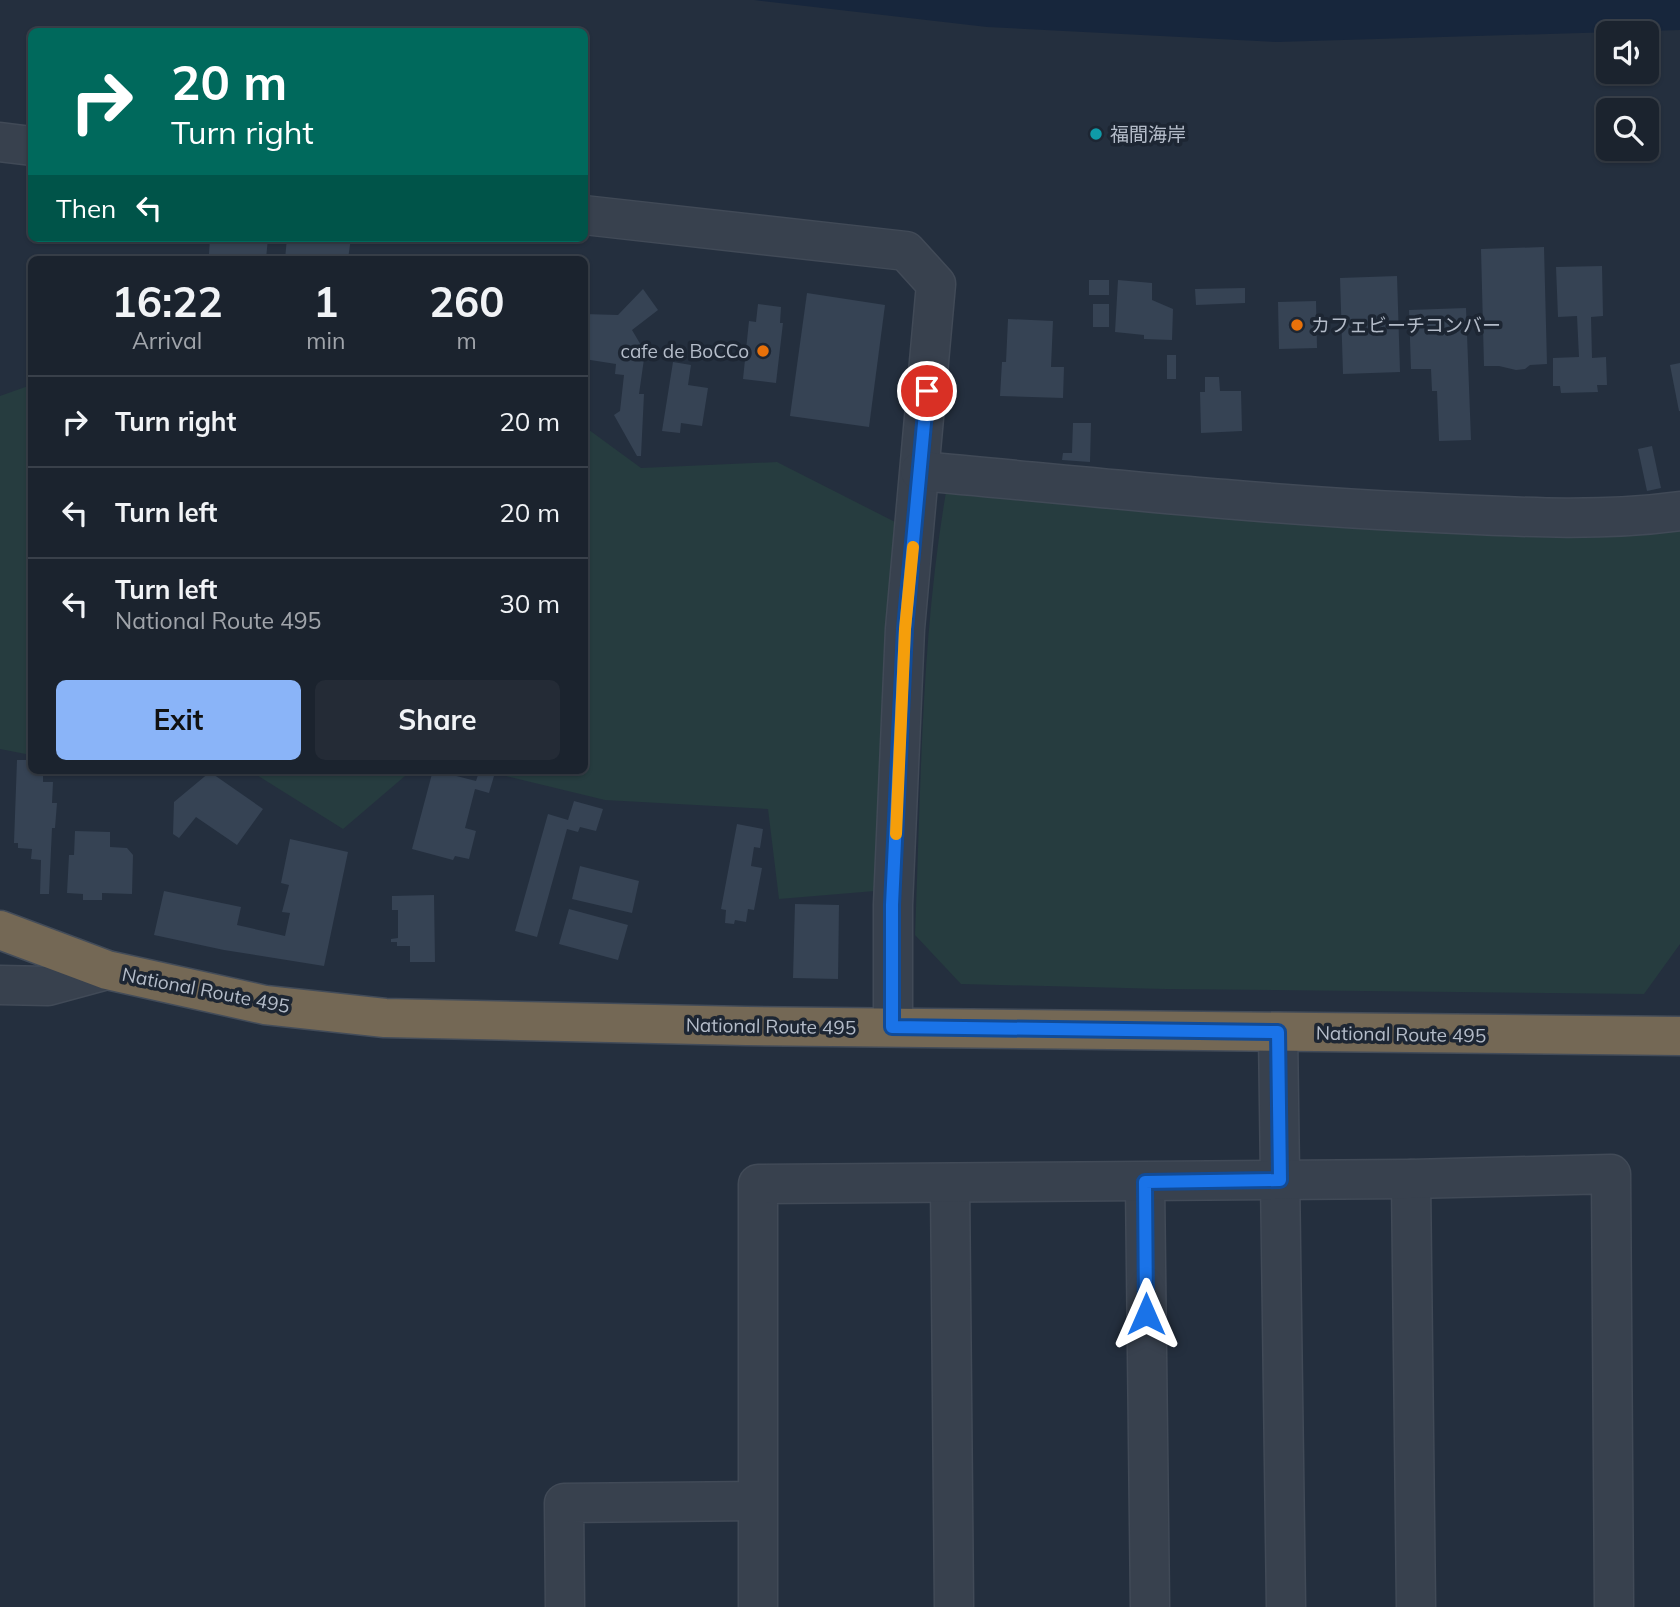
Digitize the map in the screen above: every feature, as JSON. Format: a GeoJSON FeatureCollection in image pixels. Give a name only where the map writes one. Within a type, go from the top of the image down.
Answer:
{"type":"FeatureCollection","features":[{"type":"Feature","properties":{"kind":"highway","name":"National Route 495"},"geometry":{"type":"LineString","coordinates":[[0,930],[107,970],[265,1005],[385,1018],[1680,1036]]}},
{"type":"Feature","properties":{"kind":"street"},"geometry":{"type":"LineString","coordinates":[[0,142],[28,146]]}},
{"type":"Feature","properties":{"kind":"street"},"geometry":{"type":"LineString","coordinates":[[588,215],[906,251],[936,284],[905,629],[892,905],[892,1027]]}},
{"type":"Feature","properties":{"kind":"street"},"geometry":{"type":"LineString","coordinates":[[920,471],[1333,508],[1537,518],[1609,518],[1680,511]]}},
{"type":"Feature","properties":{"kind":"street"},"geometry":{"type":"LineString","coordinates":[[0,985],[48,985],[107,970]]}},
{"type":"Feature","properties":{"kind":"street"},"geometry":{"type":"LineString","coordinates":[[1278,1032],[1286,1607]]}},
{"type":"Feature","properties":{"kind":"street"},"geometry":{"type":"LineString","coordinates":[[758,1607],[758,1184],[1411,1179],[1611,1174],[1614,1607]]}},
{"type":"Feature","properties":{"kind":"street"},"geometry":{"type":"LineString","coordinates":[[1411,1179],[1416,1607]]}},
{"type":"Feature","properties":{"kind":"street"},"geometry":{"type":"LineString","coordinates":[[1145,1182],[1150,1607]]}},
{"type":"Feature","properties":{"kind":"street"},"geometry":{"type":"LineString","coordinates":[[950,1183],[954,1607]]}},
{"type":"Feature","properties":{"kind":"street"},"geometry":{"type":"LineString","coordinates":[[565,1607],[564,1503],[757,1501]]}},
{"type":"Feature","properties":{"kind":"green space"},"geometry":{"type":"Polygon","coordinates":[[[28,386],[28,754],[0,749],[0,396],[28,386]]]}},
{"type":"Feature","properties":{"kind":"green space"},"geometry":{"type":"Polygon","coordinates":[[[588,429],[641,468],[777,462],[897,523],[875,891],[779,899],[768,809],[605,800],[498,774],[588,774],[588,429]]]}},
{"type":"Feature","properties":{"kind":"green space"},"geometry":{"type":"Polygon","coordinates":[[[946,492],[1501,536],[1653,533],[1680,529],[1680,944],[1644,994],[961,984],[915,935],[927,657],[931,602],[946,492]]]}},
{"type":"Feature","properties":{"kind":"green space"},"geometry":{"type":"Polygon","coordinates":[[[255,774],[407,774],[343,829],[255,774]]]}},
{"type":"Feature","properties":{"kind":"water"},"geometry":{"type":"Polygon","coordinates":[[[754,0],[1680,0],[1680,30],[1659,31],[1659,21],[1596,21],[1596,33],[1277,42],[987,27],[754,0]]]}},
{"type":"Feature","properties":{"kind":"building"},"geometry":{"type":"Polygon","coordinates":[[[210,242],[268,242],[266,256],[209,254],[210,242]]]}},
{"type":"Feature","properties":{"kind":"building"},"geometry":{"type":"Polygon","coordinates":[[[287,242],[350,242],[348,256],[285,256],[287,242]]]}},
{"type":"Feature","properties":{"kind":"building"},"geometry":{"type":"Polygon","coordinates":[[[1544,247],[1547,364],[1530,365],[1516,370],[1484,366],[1481,249],[1544,247]]]}},
{"type":"Feature","properties":{"kind":"building"},"geometry":{"type":"Polygon","coordinates":[[[1602,266],[1603,316],[1591,317],[1592,358],[1606,357],[1607,385],[1597,385],[1598,392],[1561,393],[1560,386],[1553,386],[1553,358],[1579,357],[1577,316],[1558,317],[1556,267],[1602,266]]]}},
{"type":"Feature","properties":{"kind":"building"},"geometry":{"type":"Polygon","coordinates":[[[1397,276],[1400,372],[1343,374],[1340,278],[1397,276]]]}},
{"type":"Feature","properties":{"kind":"building"},"geometry":{"type":"Polygon","coordinates":[[[1089,280],[1109,280],[1109,295],[1089,295],[1089,280]]]}},
{"type":"Feature","properties":{"kind":"building"},"geometry":{"type":"Polygon","coordinates":[[[1118,280],[1152,283],[1152,300],[1173,309],[1172,340],[1144,339],[1144,335],[1115,332],[1118,280]]]}},
{"type":"Feature","properties":{"kind":"building"},"geometry":{"type":"Polygon","coordinates":[[[1245,288],[1245,303],[1196,305],[1195,289],[1245,288]]]}},
{"type":"Feature","properties":{"kind":"building"},"geometry":{"type":"Polygon","coordinates":[[[643,289],[658,310],[632,330],[645,352],[639,394],[644,394],[641,456],[637,456],[614,415],[620,411],[624,375],[615,374],[616,364],[588,360],[588,314],[618,315],[643,289]]]}},
{"type":"Feature","properties":{"kind":"building"},"geometry":{"type":"Polygon","coordinates":[[[807,293],[885,305],[869,427],[790,416],[807,293]]]}},
{"type":"Feature","properties":{"kind":"building","name":"カフェビーチコンバー"},"geometry":{"type":"Polygon","coordinates":[[[1316,301],[1317,348],[1279,349],[1278,302],[1316,301]]]}},
{"type":"Feature","properties":{"kind":"building","name":"cafe de BoCCo"},"geometry":{"type":"Polygon","coordinates":[[[758,304],[781,307],[780,323],[783,323],[776,383],[743,379],[749,321],[756,322],[758,304]]]}},
{"type":"Feature","properties":{"kind":"building"},"geometry":{"type":"Polygon","coordinates":[[[1093,304],[1109,304],[1109,327],[1093,327],[1093,304]]]}},
{"type":"Feature","properties":{"kind":"building"},"geometry":{"type":"Polygon","coordinates":[[[1466,308],[1471,440],[1439,441],[1437,391],[1432,391],[1431,369],[1411,369],[1409,310],[1466,308]]]}},
{"type":"Feature","properties":{"kind":"building"},"geometry":{"type":"Polygon","coordinates":[[[1008,319],[1053,321],[1051,367],[1064,367],[1063,398],[1000,396],[1002,362],[1006,362],[1008,319]]]}},
{"type":"Feature","properties":{"kind":"building"},"geometry":{"type":"Polygon","coordinates":[[[1167,355],[1176,355],[1176,379],[1167,379],[1167,355]]]}},
{"type":"Feature","properties":{"kind":"building"},"geometry":{"type":"Polygon","coordinates":[[[673,362],[691,365],[688,385],[708,388],[702,426],[681,423],[680,433],[662,431],[673,362]]]}},
{"type":"Feature","properties":{"kind":"building"},"geometry":{"type":"Polygon","coordinates":[[[1680,363],[1680,411],[1679,411],[1670,365],[1680,363]]]}},
{"type":"Feature","properties":{"kind":"building"},"geometry":{"type":"Polygon","coordinates":[[[1205,377],[1219,377],[1220,391],[1241,391],[1242,431],[1201,433],[1200,392],[1205,392],[1205,377]]]}},
{"type":"Feature","properties":{"kind":"building"},"geometry":{"type":"Polygon","coordinates":[[[1073,423],[1091,423],[1090,462],[1062,460],[1063,453],[1072,453],[1073,423]]]}},
{"type":"Feature","properties":{"kind":"building"},"geometry":{"type":"Polygon","coordinates":[[[1652,446],[1661,488],[1647,491],[1638,449],[1652,446]]]}},
{"type":"Feature","properties":{"kind":"building"},"geometry":{"type":"Polygon","coordinates":[[[17,760],[28,760],[28,774],[43,774],[43,782],[53,782],[52,803],[57,803],[55,828],[52,828],[49,894],[40,894],[41,860],[31,859],[32,849],[18,848],[18,843],[14,843],[17,760]]]}},
{"type":"Feature","properties":{"kind":"building"},"geometry":{"type":"Polygon","coordinates":[[[208,774],[213,774],[263,809],[237,845],[196,817],[179,838],[173,834],[174,802],[208,774]]]}},
{"type":"Feature","properties":{"kind":"building"},"geometry":{"type":"Polygon","coordinates":[[[432,774],[449,774],[476,781],[478,774],[494,776],[489,793],[475,789],[465,828],[476,831],[469,859],[455,856],[453,860],[412,849],[432,774]]]}},
{"type":"Feature","properties":{"kind":"building"},"geometry":{"type":"Polygon","coordinates":[[[574,801],[603,809],[596,831],[580,827],[578,832],[567,829],[537,937],[515,931],[548,814],[568,820],[574,801]]]}},
{"type":"Feature","properties":{"kind":"building"},"geometry":{"type":"Polygon","coordinates":[[[737,824],[763,829],[760,848],[754,847],[751,866],[762,868],[754,910],[748,909],[746,922],[735,920],[734,924],[725,923],[726,910],[721,909],[737,824]]]}},
{"type":"Feature","properties":{"kind":"building"},"geometry":{"type":"Polygon","coordinates":[[[75,831],[110,832],[110,847],[127,848],[133,855],[132,894],[102,893],[102,900],[83,900],[83,894],[67,893],[69,855],[74,855],[75,831]]]}},
{"type":"Feature","properties":{"kind":"building"},"geometry":{"type":"Polygon","coordinates":[[[290,839],[348,852],[324,966],[224,950],[154,935],[164,891],[241,907],[237,925],[285,936],[290,913],[282,912],[289,885],[281,883],[290,839]]]}},
{"type":"Feature","properties":{"kind":"building"},"geometry":{"type":"Polygon","coordinates":[[[580,866],[639,881],[632,913],[572,899],[580,866]]]}},
{"type":"Feature","properties":{"kind":"building"},"geometry":{"type":"Polygon","coordinates":[[[434,895],[435,962],[410,962],[410,946],[397,946],[397,942],[391,942],[391,939],[398,938],[398,910],[392,910],[392,896],[434,895]]]}},
{"type":"Feature","properties":{"kind":"building"},"geometry":{"type":"Polygon","coordinates":[[[795,904],[839,905],[838,979],[793,978],[795,904]]]}},
{"type":"Feature","properties":{"kind":"building"},"geometry":{"type":"Polygon","coordinates":[[[569,909],[628,925],[618,960],[559,944],[569,909]]]}},
{"type":"Feature","properties":{"kind":"slow traffic"},"geometry":{"type":"LineString","coordinates":[[896,834],[905,629],[913,547]]}},
{"type":"Feature","properties":{"kind":"place","name":"福間海岸"},"geometry":{"type":"Point","coordinates":[1096,134]}},
{"type":"Feature","properties":{"kind":"place","name":"カフェビーチコンバー"},"geometry":{"type":"Point","coordinates":[1297,325]}},
{"type":"Feature","properties":{"kind":"place","name":"cafe de BoCCo"},"geometry":{"type":"Point","coordinates":[763,351]}},
{"type":"Feature","properties":{"kind":"route"},"geometry":{"type":"LineString","coordinates":[[927,391],[905,629],[892,905],[892,1027],[1278,1032],[1280,1180],[1145,1182],[1146,1314]]}}]}
